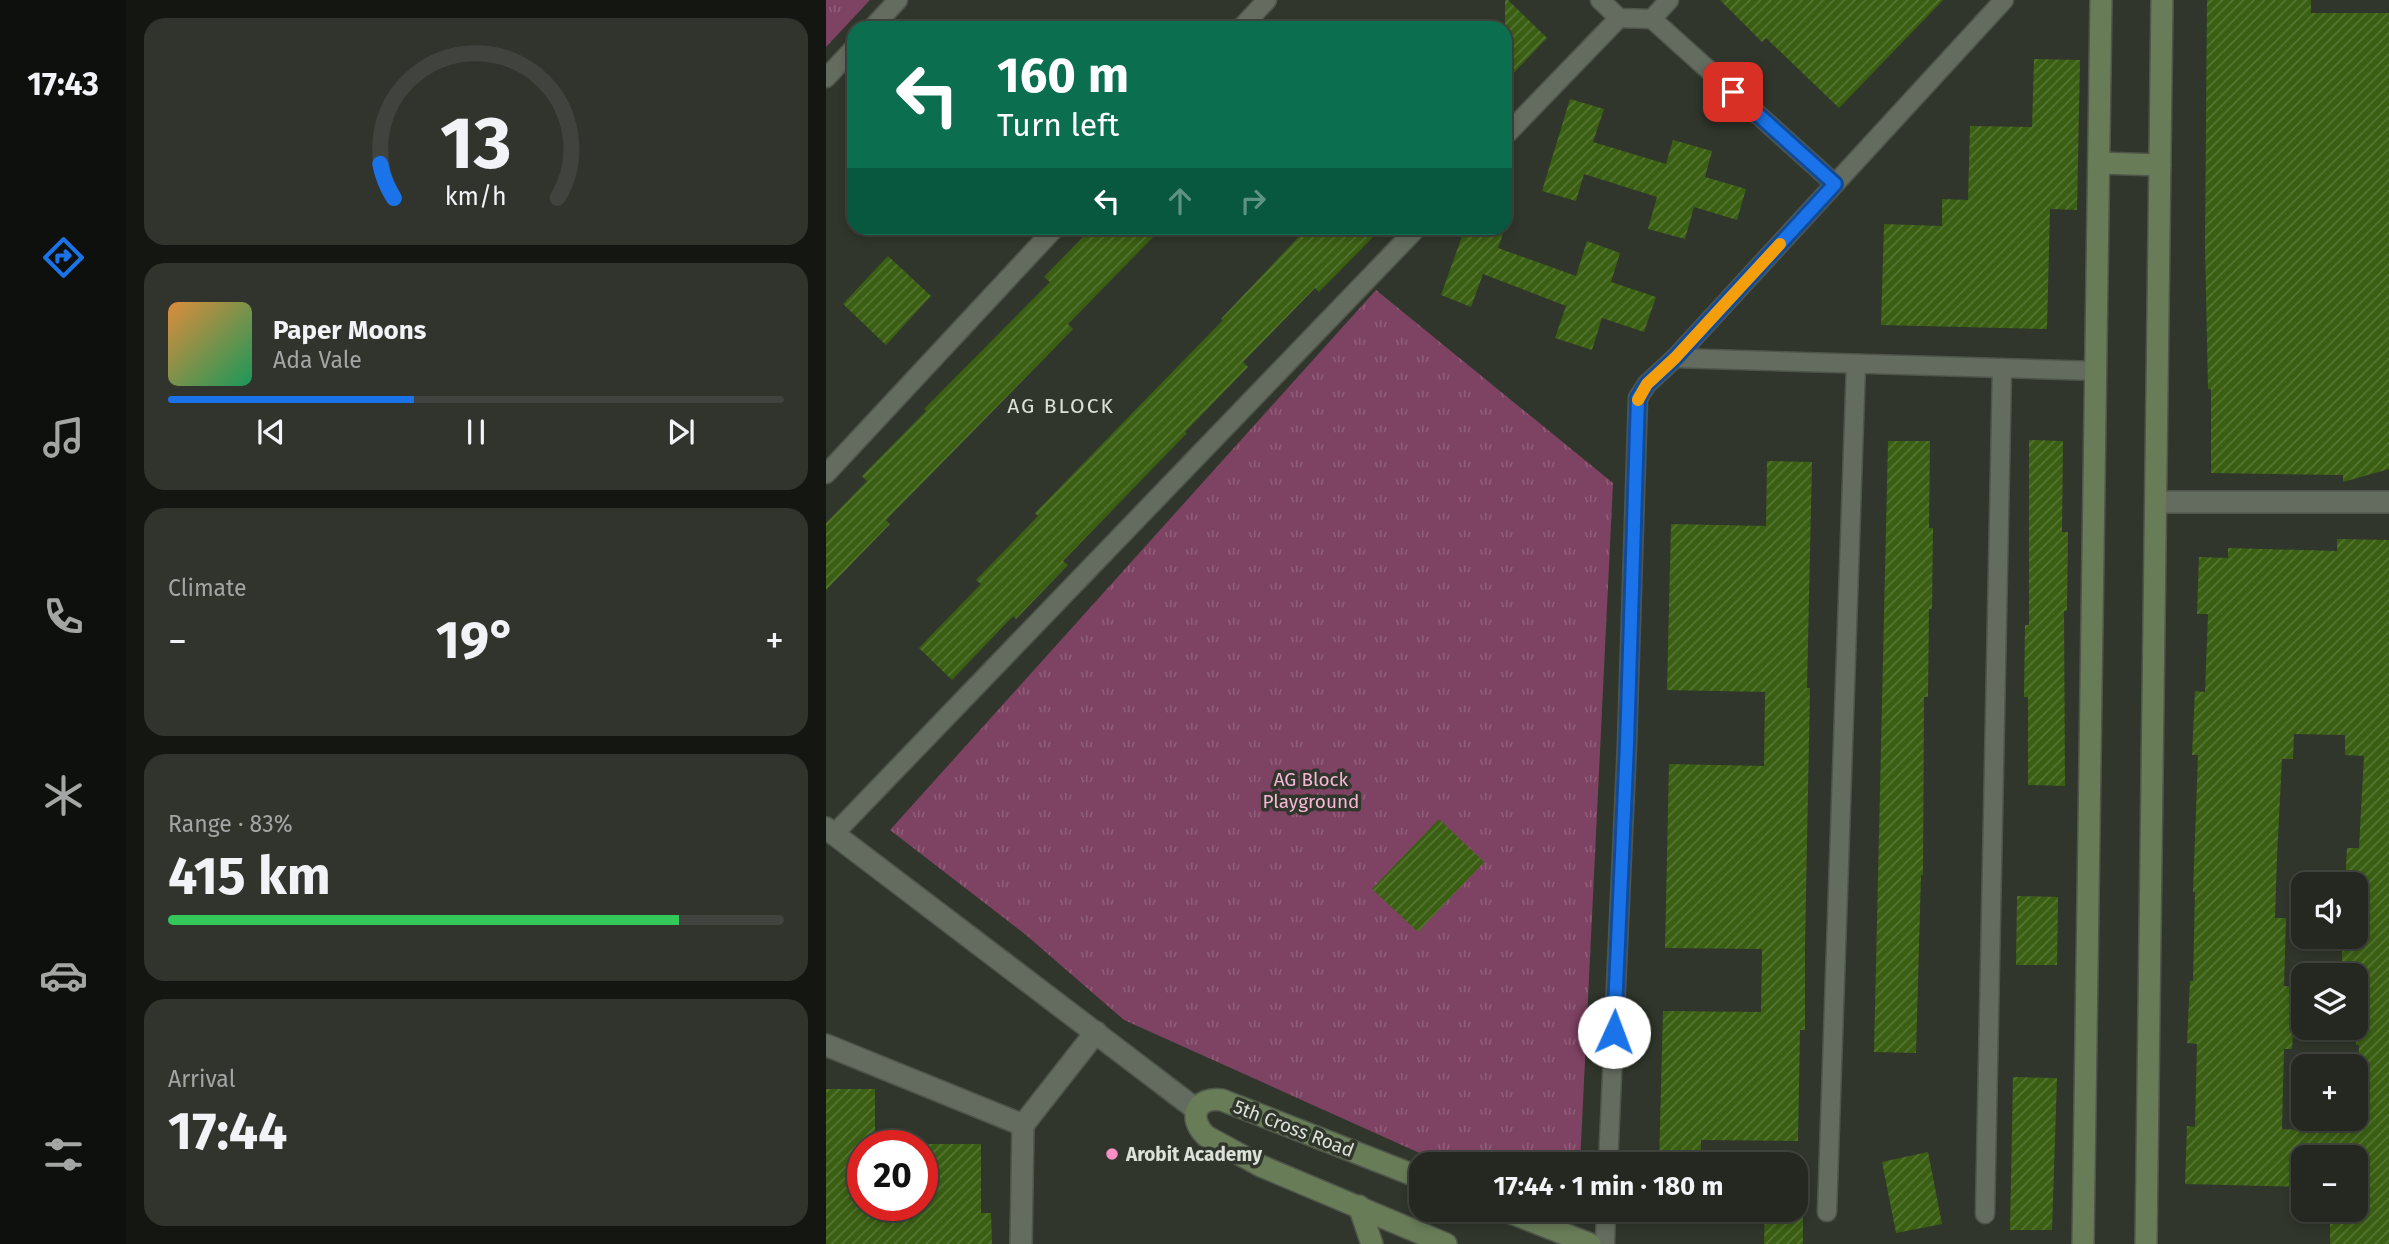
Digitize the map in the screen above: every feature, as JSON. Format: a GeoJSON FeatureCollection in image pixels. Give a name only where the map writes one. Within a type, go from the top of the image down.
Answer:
{"type":"FeatureCollection","features":[{"type":"Feature","properties":{"kind":"main road"},"geometry":{"type":"LineString","coordinates":[[2083,1244],[2101,0]]}},
{"type":"Feature","properties":{"kind":"main road"},"geometry":{"type":"LineString","coordinates":[[2146,1244],[2162,0]]}},
{"type":"Feature","properties":{"kind":"main road"},"geometry":{"type":"LineString","coordinates":[[2099,163],[2160,165]]}},
{"type":"Feature","properties":{"kind":"main road","name":"5th Cross Road"},"geometry":{"type":"LineString","coordinates":[[1197,1110],[1203,1102],[1222,1100],[1409,1173]]}},
{"type":"Feature","properties":{"kind":"main road"},"geometry":{"type":"LineString","coordinates":[[1197,1110],[1195,1119],[1198,1129],[1261,1166],[1446,1244]]}},
{"type":"Feature","properties":{"kind":"main road"},"geometry":{"type":"LineString","coordinates":[[1359,1206],[1372,1244]]}},
{"type":"Feature","properties":{"kind":"main road"},"geometry":{"type":"LineString","coordinates":[[1534,1222],[1590,1244]]}},
{"type":"Feature","properties":{"kind":"street"},"geometry":{"type":"LineString","coordinates":[[2156,502],[2389,502]]}},
{"type":"Feature","properties":{"kind":"street"},"geometry":{"type":"LineString","coordinates":[[830,830],[1197,1110]]}},
{"type":"Feature","properties":{"kind":"street"},"geometry":{"type":"LineString","coordinates":[[1021,1244],[1023,1125],[1096,1032]]}},
{"type":"Feature","properties":{"kind":"street"},"geometry":{"type":"LineString","coordinates":[[826,1045],[1023,1125]]}},
{"type":"Feature","properties":{"kind":"lane"},"geometry":{"type":"LineString","coordinates":[[878,21],[898,0]]}},
{"type":"Feature","properties":{"kind":"lane"},"geometry":{"type":"LineString","coordinates":[[1248,21],[1267,0]]}},
{"type":"Feature","properties":{"kind":"lane"},"geometry":{"type":"LineString","coordinates":[[1600,0],[1619,18],[1652,19],[1835,184]]}},
{"type":"Feature","properties":{"kind":"lane"},"geometry":{"type":"LineString","coordinates":[[1652,19],[1669,0]]}},
{"type":"Feature","properties":{"kind":"lane"},"geometry":{"type":"LineString","coordinates":[[1609,1152],[1638,398],[1647,384],[1675,358],[2004,0]]}},
{"type":"Feature","properties":{"kind":"lane"},"geometry":{"type":"LineString","coordinates":[[1512,129],[1619,18]]}},
{"type":"Feature","properties":{"kind":"lane"},"geometry":{"type":"LineString","coordinates":[[826,78],[847,55]]}},
{"type":"Feature","properties":{"kind":"lane"},"geometry":{"type":"LineString","coordinates":[[826,474],[1048,235]]}},
{"type":"Feature","properties":{"kind":"lane"},"geometry":{"type":"LineString","coordinates":[[830,830],[1410,235]]}},
{"type":"Feature","properties":{"kind":"lane"},"geometry":{"type":"LineString","coordinates":[[1675,358],[2096,371]]}},
{"type":"Feature","properties":{"kind":"lane"},"geometry":{"type":"LineString","coordinates":[[1827,1212],[1856,364]]}},
{"type":"Feature","properties":{"kind":"lane"},"geometry":{"type":"LineString","coordinates":[[1985,1214],[2002,368]]}},
{"type":"Feature","properties":{"kind":"lane"},"geometry":{"type":"LineString","coordinates":[[1605,1244],[1606,1222]]}},
{"type":"Feature","properties":{"kind":"green space"},"geometry":{"type":"Polygon","coordinates":[[[826,0],[870,0],[850,21],[847,21],[847,25],[826,47],[826,0]]]}},
{"type":"Feature","properties":{"kind":"green space","name":"AG Block Playground"},"geometry":{"type":"Polygon","coordinates":[[[1376,290],[1613,483],[1581,1152],[1417,1152],[1124,1020],[1026,935],[890,830],[1376,290]]]}},
{"type":"Feature","properties":{"kind":"building"},"geometry":{"type":"Polygon","coordinates":[[[1505,0],[1508,0],[1547,38],[1512,75],[1512,21],[1505,21],[1505,0]]]}},
{"type":"Feature","properties":{"kind":"building"},"geometry":{"type":"Polygon","coordinates":[[[1720,0],[1943,0],[1839,108],[1766,38],[1762,42],[1720,0]]]}},
{"type":"Feature","properties":{"kind":"building"},"geometry":{"type":"Polygon","coordinates":[[[2207,0],[2311,0],[2311,13],[2389,13],[2389,469],[2343,482],[2343,475],[2211,473],[2211,389],[2208,389],[2205,246],[2207,0]]]}},
{"type":"Feature","properties":{"kind":"building"},"geometry":{"type":"Polygon","coordinates":[[[2034,59],[2080,60],[2077,210],[2050,209],[2047,329],[1881,325],[1884,224],[1942,226],[1942,199],[1968,200],[1970,126],[2032,127],[2034,59]]]}},
{"type":"Feature","properties":{"kind":"building"},"geometry":{"type":"Polygon","coordinates":[[[1570,99],[1604,109],[1593,142],[1666,164],[1673,140],[1712,151],[1705,177],[1746,189],[1737,220],[1694,207],[1685,239],[1648,229],[1657,197],[1584,174],[1576,201],[1542,191],[1570,99]]]}},
{"type":"Feature","properties":{"kind":"building"},"geometry":{"type":"Polygon","coordinates":[[[1085,235],[1155,235],[1068,324],[1073,329],[886,520],[890,524],[826,590],[826,523],[867,481],[862,476],[926,411],[924,409],[1050,282],[1044,277],[1085,235]]]}},
{"type":"Feature","properties":{"kind":"building"},"geometry":{"type":"Polygon","coordinates":[[[1300,235],[1375,235],[1319,292],[1315,288],[1243,362],[1248,367],[1063,561],[1068,565],[1016,619],[1013,616],[952,680],[919,648],[981,584],[976,580],[1038,516],[1035,513],[1223,320],[1221,319],[1300,235]]]}},
{"type":"Feature","properties":{"kind":"building"},"geometry":{"type":"Polygon","coordinates":[[[1462,235],[1503,235],[1498,248],[1576,276],[1587,241],[1620,253],[1611,282],[1656,297],[1644,332],[1602,318],[1592,350],[1555,338],[1566,306],[1483,274],[1471,307],[1441,295],[1462,235]]]}},
{"type":"Feature","properties":{"kind":"building"},"geometry":{"type":"Polygon","coordinates":[[[888,256],[931,296],[886,345],[843,304],[888,256]]]}},
{"type":"Feature","properties":{"kind":"building"},"geometry":{"type":"Polygon","coordinates":[[[2029,440],[2063,441],[2062,532],[2068,532],[2067,611],[2064,611],[2065,786],[2028,785],[2028,697],[2024,697],[2025,625],[2029,625],[2029,440]]]}},
{"type":"Feature","properties":{"kind":"building"},"geometry":{"type":"Polygon","coordinates":[[[1888,441],[1930,441],[1932,609],[1929,609],[1928,697],[1924,697],[1923,875],[1916,1053],[1874,1052],[1888,441]]]}},
{"type":"Feature","properties":{"kind":"building"},"geometry":{"type":"Polygon","coordinates":[[[1767,461],[1812,462],[1807,688],[1810,688],[1805,1030],[1800,1030],[1798,1141],[1701,1140],[1701,1152],[1659,1152],[1663,1011],[1761,1012],[1762,949],[1665,948],[1669,764],[1764,766],[1765,692],[1667,690],[1671,524],[1766,526],[1767,461]]]}},
{"type":"Feature","properties":{"kind":"building"},"geometry":{"type":"Polygon","coordinates":[[[2337,539],[2389,540],[2389,1244],[2330,1244],[2330,1222],[2368,1222],[2368,1145],[2291,1145],[2291,1187],[2185,1184],[2187,1126],[2195,1127],[2197,1044],[2187,1043],[2190,981],[2193,981],[2198,755],[2192,755],[2195,691],[2205,692],[2208,614],[2197,614],[2199,557],[2228,558],[2228,548],[2337,551],[2337,539]]]}},
{"type":"Feature","properties":{"kind":"building"},"geometry":{"type":"Polygon","coordinates":[[[1439,819],[1484,862],[1418,932],[1372,889],[1439,819]]]}},
{"type":"Feature","properties":{"kind":"building"},"geometry":{"type":"Polygon","coordinates":[[[2017,896],[2058,897],[2057,965],[2016,965],[2017,896]]]}},
{"type":"Feature","properties":{"kind":"building"},"geometry":{"type":"Polygon","coordinates":[[[2013,1077],[2057,1078],[2052,1230],[2010,1230],[2013,1077]]]}},
{"type":"Feature","properties":{"kind":"building"},"geometry":{"type":"Polygon","coordinates":[[[826,1089],[875,1089],[875,1130],[847,1130],[847,1221],[938,1221],[938,1144],[981,1144],[981,1213],[991,1213],[992,1244],[826,1244],[826,1089]]]}},
{"type":"Feature","properties":{"kind":"building"},"geometry":{"type":"Polygon","coordinates":[[[1928,1152],[1942,1224],[1896,1233],[1882,1162],[1928,1152]]]}},
{"type":"Feature","properties":{"kind":"building"},"geometry":{"type":"Polygon","coordinates":[[[1765,1222],[1803,1222],[1803,1244],[1764,1244],[1765,1222]]]}},
{"type":"Feature","properties":{"kind":"slow traffic"},"geometry":{"type":"LineString","coordinates":[[1638,400],[1647,384],[1675,358],[1780,244]]}},
{"type":"Feature","properties":{"kind":"place","name":"Arobit Academy"},"geometry":{"type":"Point","coordinates":[1112,1154]}},
{"type":"Feature","properties":{"kind":"district","name":"AG BLOCK"},"geometry":{"type":"Point","coordinates":[1061,406]}},
{"type":"Feature","properties":{"kind":"route"},"geometry":{"type":"LineString","coordinates":[[1614,1032],[1638,398],[1647,384],[1675,358],[1835,184],[1733,92]]}}]}
